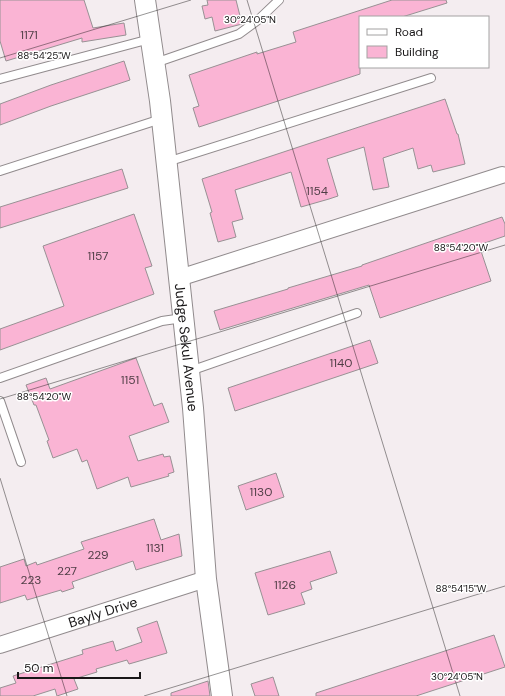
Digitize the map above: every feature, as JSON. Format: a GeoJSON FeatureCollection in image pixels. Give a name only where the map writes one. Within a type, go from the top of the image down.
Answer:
{"type":"FeatureCollection","features":[{"type":"Feature","properties":{"kind":"street","name":"Judge Sekul Avenue"},"geometry":{"type":"LineString","coordinates":[[145,0],[162,119],[193,408],[206,579],[222,696]]}},
{"type":"Feature","properties":{"kind":"street"},"geometry":{"type":"LineString","coordinates":[[179,278],[502,175]]}},
{"type":"Feature","properties":{"kind":"street","name":"Bayly Drive"},"geometry":{"type":"LineString","coordinates":[[0,645],[206,579]]}},
{"type":"Feature","properties":{"kind":"lane"},"geometry":{"type":"LineString","coordinates":[[154,63],[239,34],[258,20],[279,0]]}},
{"type":"Feature","properties":{"kind":"lane"},"geometry":{"type":"LineString","coordinates":[[0,79],[151,39]]}},
{"type":"Feature","properties":{"kind":"lane"},"geometry":{"type":"LineString","coordinates":[[166,163],[431,78]]}},
{"type":"Feature","properties":{"kind":"lane"},"geometry":{"type":"LineString","coordinates":[[0,171],[162,119]]}},
{"type":"Feature","properties":{"kind":"lane"},"geometry":{"type":"LineString","coordinates":[[189,371],[356,313]]}},
{"type":"Feature","properties":{"kind":"lane"},"geometry":{"type":"LineString","coordinates":[[0,378],[162,321],[183,318]]}},
{"type":"Feature","properties":{"kind":"lane"},"geometry":{"type":"LineString","coordinates":[[0,401],[22,462]]}},
{"type":"Feature","properties":{"kind":"building"},"geometry":{"type":"Polygon","coordinates":[[[0,0],[84,0],[93,28],[124,23],[126,35],[82,42],[82,38],[6,61],[0,41],[0,0]]]}},
{"type":"Feature","properties":{"kind":"building"},"geometry":{"type":"Polygon","coordinates":[[[207,0],[236,0],[242,24],[215,31],[212,17],[205,19],[202,6],[208,5],[207,0]]]}},
{"type":"Feature","properties":{"kind":"building"},"geometry":{"type":"Polygon","coordinates":[[[392,0],[446,0],[447,3],[405,16],[359,16],[360,74],[199,127],[193,108],[199,106],[189,75],[257,52],[257,54],[296,42],[293,32],[392,0]]]}},
{"type":"Feature","properties":{"kind":"building"},"geometry":{"type":"Polygon","coordinates":[[[124,61],[130,80],[51,106],[0,125],[0,104],[51,85],[124,61]]]}},
{"type":"Feature","properties":{"kind":"building"},"geometry":{"type":"Polygon","coordinates":[[[445,99],[458,134],[465,164],[433,172],[431,165],[418,169],[413,148],[383,158],[389,187],[373,190],[364,147],[327,159],[338,196],[329,199],[301,207],[291,172],[235,190],[243,219],[232,222],[236,237],[218,242],[210,213],[212,212],[202,179],[445,99]]]}},
{"type":"Feature","properties":{"kind":"building"},"geometry":{"type":"Polygon","coordinates":[[[122,169],[128,188],[0,228],[0,207],[122,169]]]}},
{"type":"Feature","properties":{"kind":"building"},"geometry":{"type":"Polygon","coordinates":[[[134,214],[152,266],[145,268],[154,294],[0,350],[0,329],[64,306],[43,246],[134,214]]]}},
{"type":"Feature","properties":{"kind":"building"},"geometry":{"type":"Polygon","coordinates":[[[502,217],[505,224],[505,236],[479,245],[491,281],[380,318],[369,285],[220,330],[214,311],[362,266],[502,217]]]}},
{"type":"Feature","properties":{"kind":"building"},"geometry":{"type":"Polygon","coordinates":[[[370,340],[378,363],[235,411],[228,388],[370,340]]]}},
{"type":"Feature","properties":{"kind":"building"},"geometry":{"type":"Polygon","coordinates":[[[136,358],[154,406],[162,403],[169,422],[129,436],[138,461],[163,454],[164,457],[170,456],[174,472],[168,474],[169,476],[131,487],[128,477],[97,489],[87,460],[82,462],[77,449],[53,458],[47,441],[49,440],[36,405],[34,405],[26,385],[46,378],[50,389],[136,358]]]}},
{"type":"Feature","properties":{"kind":"building"},"geometry":{"type":"Polygon","coordinates":[[[276,473],[284,497],[246,510],[238,486],[276,473]]]}},
{"type":"Feature","properties":{"kind":"building"},"geometry":{"type":"Polygon","coordinates":[[[154,519],[161,540],[179,534],[182,556],[136,570],[133,561],[72,582],[74,588],[62,592],[61,590],[27,600],[25,595],[0,603],[0,567],[24,559],[26,566],[36,562],[37,565],[84,549],[81,542],[154,519]]]}},
{"type":"Feature","properties":{"kind":"building"},"geometry":{"type":"Polygon","coordinates":[[[330,551],[337,573],[310,582],[312,589],[301,593],[305,604],[268,615],[255,573],[330,551]]]}},
{"type":"Feature","properties":{"kind":"building"},"geometry":{"type":"Polygon","coordinates":[[[157,621],[167,653],[129,664],[127,660],[96,669],[97,672],[74,679],[78,689],[57,696],[55,689],[33,696],[0,696],[0,688],[16,683],[13,676],[83,654],[82,650],[113,641],[116,651],[142,642],[137,628],[157,621]]]}},
{"type":"Feature","properties":{"kind":"building"},"geometry":{"type":"Polygon","coordinates":[[[494,635],[505,667],[416,696],[316,696],[316,693],[494,635]]]}},
{"type":"Feature","properties":{"kind":"building"},"geometry":{"type":"Polygon","coordinates":[[[273,677],[279,696],[255,696],[251,684],[273,677]]]}},
{"type":"Feature","properties":{"kind":"building"},"geometry":{"type":"Polygon","coordinates":[[[208,681],[210,696],[171,696],[171,693],[208,681]]]}}]}
